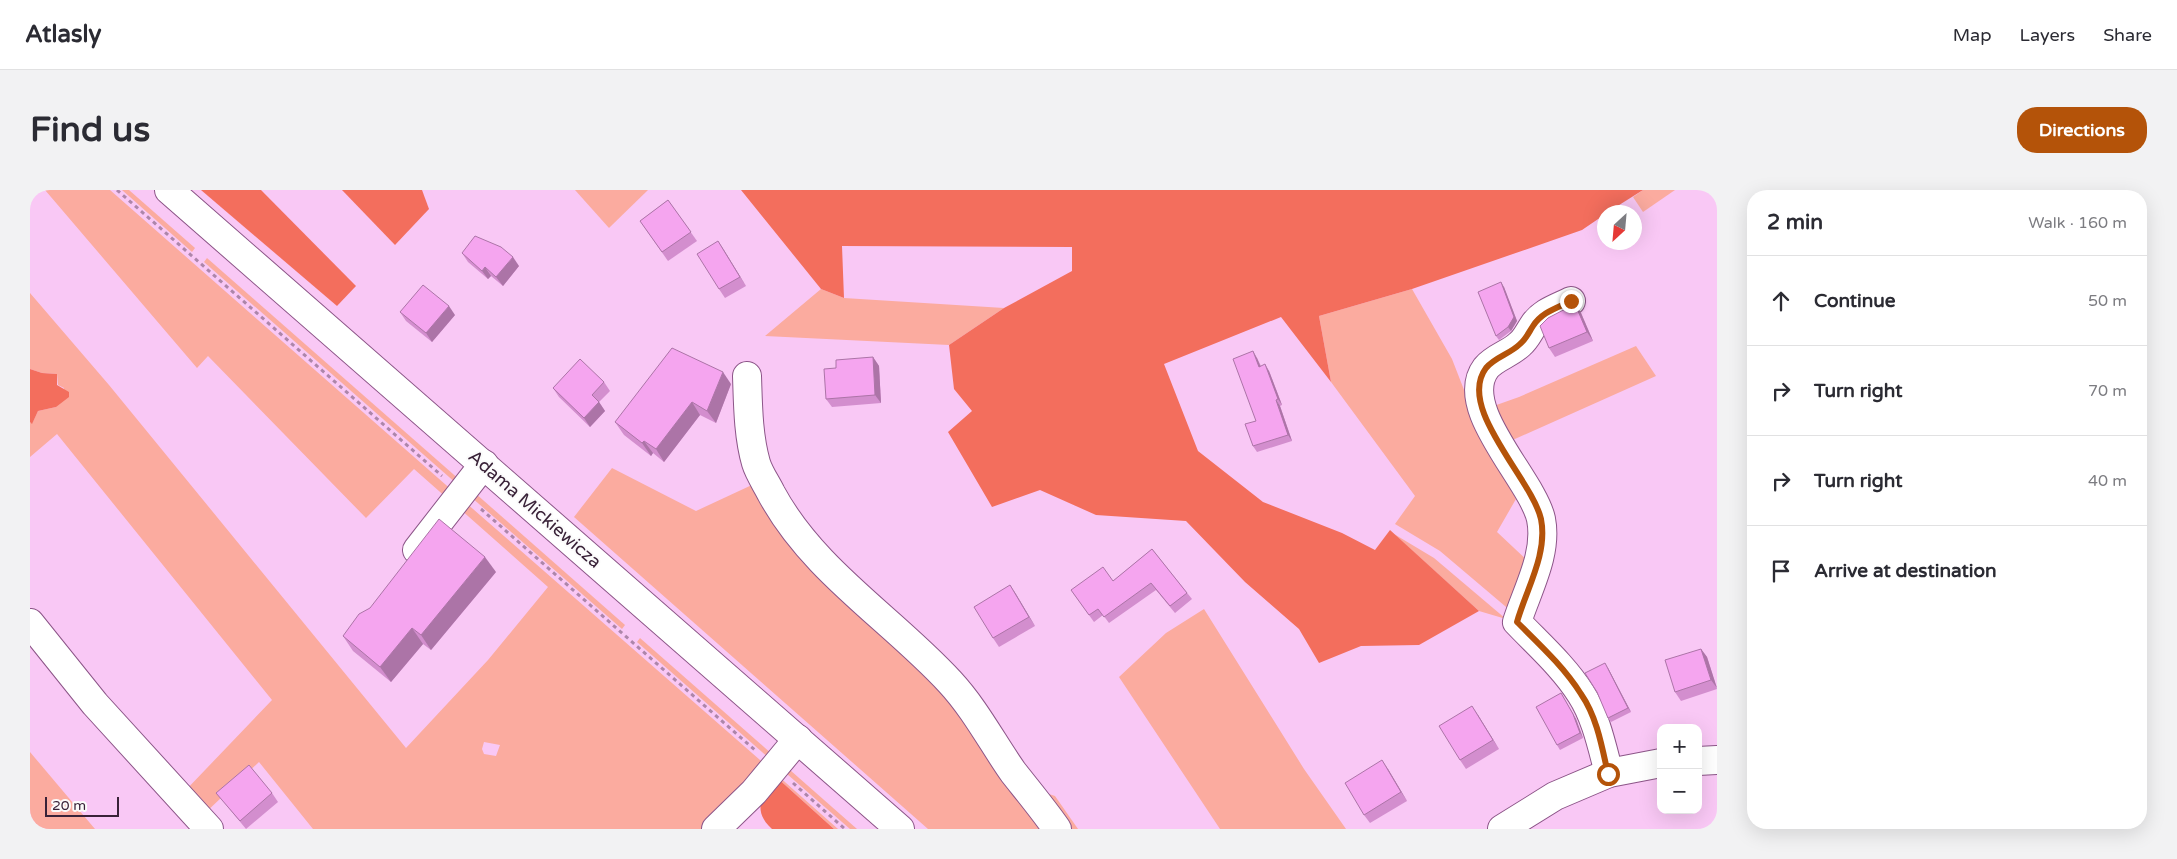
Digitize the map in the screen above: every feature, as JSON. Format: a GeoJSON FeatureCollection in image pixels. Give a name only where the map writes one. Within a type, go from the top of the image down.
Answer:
{"type":"FeatureCollection","features":[{"type":"Feature","properties":{"kind":"street","name":"Adama Mickiewicza"},"geometry":{"type":"LineString","coordinates":[[169,190],[900,829]]}},
{"type":"Feature","properties":{"kind":"street"},"geometry":{"type":"LineString","coordinates":[[1571,301],[1546,312],[1534,325],[1522,344],[1491,363],[1481,377],[1480,396],[1484,417],[1541,518],[1542,535],[1537,562],[1517,622],[1560,665],[1582,695],[1599,733],[1608,774]]}},
{"type":"Feature","properties":{"kind":"street"},"geometry":{"type":"LineString","coordinates":[[747,376],[750,430],[756,464],[784,517],[801,540],[826,567],[926,658],[951,684],[977,717],[1013,772],[1057,829]]}},
{"type":"Feature","properties":{"kind":"street"},"geometry":{"type":"LineString","coordinates":[[403,569],[484,464]]}},
{"type":"Feature","properties":{"kind":"street"},"geometry":{"type":"LineString","coordinates":[[30,623],[95,704],[209,829]]}},
{"type":"Feature","properties":{"kind":"street"},"geometry":{"type":"LineString","coordinates":[[716,829],[754,792],[798,739]]}},
{"type":"Feature","properties":{"kind":"street"},"geometry":{"type":"LineString","coordinates":[[1702,761],[1717,760]]}},
{"type":"Feature","properties":{"kind":"street"},"geometry":{"type":"LineString","coordinates":[[1502,829],[1555,796],[1608,774],[1657,764]]}},
{"type":"Feature","properties":{"kind":"shaded area"},"geometry":{"type":"Polygon","coordinates":[[[45,190],[110,190],[454,492],[448,499],[414,469],[366,518],[208,356],[197,368],[45,190]]]}},
{"type":"Feature","properties":{"kind":"shaded area"},"geometry":{"type":"Polygon","coordinates":[[[122,190],[129,190],[195,248],[192,252],[122,190]]]}},
{"type":"Feature","properties":{"kind":"shaded area"},"geometry":{"type":"Polygon","coordinates":[[[201,190],[261,190],[356,286],[337,306],[201,190]]]}},
{"type":"Feature","properties":{"kind":"shaded area"},"geometry":{"type":"Polygon","coordinates":[[[342,190],[422,190],[429,209],[395,245],[342,190]]]}},
{"type":"Feature","properties":{"kind":"shaded area"},"geometry":{"type":"Polygon","coordinates":[[[575,190],[648,190],[609,228],[575,190]]]}},
{"type":"Feature","properties":{"kind":"shaded area"},"geometry":{"type":"Polygon","coordinates":[[[741,190],[1643,190],[1619,205],[1597,205],[1597,220],[1582,230],[1412,289],[1319,316],[1331,382],[1281,317],[1164,364],[1198,451],[1263,502],[1342,533],[1375,550],[1390,530],[1479,611],[1419,645],[1361,646],[1319,663],[1299,629],[1245,582],[1186,521],[1096,515],[1040,490],[992,507],[948,432],[972,411],[954,389],[949,345],[1004,308],[1072,271],[1072,247],[842,246],[844,298],[821,289],[741,190]]]}},
{"type":"Feature","properties":{"kind":"shaded area"},"geometry":{"type":"Polygon","coordinates":[[[1643,190],[1675,190],[1643,212],[1642,205],[1638,205],[1633,197],[1643,190]]]}},
{"type":"Feature","properties":{"kind":"shaded area"},"geometry":{"type":"Polygon","coordinates":[[[207,258],[461,481],[457,484],[204,262],[207,258]]]}},
{"type":"Feature","properties":{"kind":"shaded area"},"geometry":{"type":"Polygon","coordinates":[[[821,289],[844,298],[1004,308],[949,345],[765,336],[821,289]]]}},
{"type":"Feature","properties":{"kind":"shaded area"},"geometry":{"type":"Polygon","coordinates":[[[1412,289],[1452,359],[1473,413],[1516,499],[1497,532],[1531,564],[1512,612],[1440,551],[1395,524],[1415,496],[1331,382],[1319,316],[1412,289]]]}},
{"type":"Feature","properties":{"kind":"shaded area"},"geometry":{"type":"Polygon","coordinates":[[[30,293],[109,385],[406,748],[488,660],[548,587],[460,509],[465,502],[768,767],[721,829],[313,829],[259,762],[203,815],[184,792],[272,700],[57,434],[30,457],[30,422],[32,423],[38,411],[56,407],[64,388],[58,385],[57,374],[42,373],[30,369],[30,293]],[[484,742],[482,749],[484,754],[496,756],[500,745],[484,742]]]}},
{"type":"Feature","properties":{"kind":"shaded area"},"geometry":{"type":"Polygon","coordinates":[[[1636,346],[1656,376],[1506,443],[1488,408],[1519,397],[1636,346]]]}},
{"type":"Feature","properties":{"kind":"shaded area"},"geometry":{"type":"Polygon","coordinates":[[[30,369],[42,373],[57,374],[57,385],[69,392],[69,397],[56,407],[38,411],[32,424],[30,422],[30,369]]]}},
{"type":"Feature","properties":{"kind":"shaded area"},"geometry":{"type":"Polygon","coordinates":[[[612,468],[696,511],[754,484],[951,696],[1048,829],[928,829],[574,517],[612,468]]]}},
{"type":"Feature","properties":{"kind":"shaded area"},"geometry":{"type":"Polygon","coordinates":[[[475,493],[625,625],[622,629],[471,497],[475,493]]]}},
{"type":"Feature","properties":{"kind":"shaded area"},"geometry":{"type":"Polygon","coordinates":[[[1394,534],[1434,558],[1506,619],[1479,611],[1394,534]]]}},
{"type":"Feature","properties":{"kind":"shaded area"},"geometry":{"type":"Polygon","coordinates":[[[1204,609],[1304,769],[1346,829],[1220,829],[1119,677],[1166,633],[1204,609]]]}},
{"type":"Feature","properties":{"kind":"shaded area"},"geometry":{"type":"Polygon","coordinates":[[[640,638],[773,755],[770,759],[637,642],[640,638]]]}},
{"type":"Feature","properties":{"kind":"shaded area"},"geometry":{"type":"Polygon","coordinates":[[[30,752],[95,829],[30,829],[30,752]]]}},
{"type":"Feature","properties":{"kind":"shaded area"},"geometry":{"type":"Polygon","coordinates":[[[790,770],[857,829],[850,829],[787,774],[790,770]]]}},
{"type":"Feature","properties":{"kind":"shaded area"},"geometry":{"type":"Polygon","coordinates":[[[774,775],[777,775],[838,829],[834,829],[774,775]]]}},
{"type":"Feature","properties":{"kind":"shaded area"},"geometry":{"type":"Polygon","coordinates":[[[774,775],[834,829],[772,829],[762,815],[761,802],[774,775]]]}},
{"type":"Feature","properties":{"kind":"shaded area"},"geometry":{"type":"Polygon","coordinates":[[[1049,794],[1055,796],[1078,829],[1065,829],[1049,794]]]}},
{"type":"Feature","properties":{"kind":"building"},"geometry":{"type":"Polygon","coordinates":[[[668,200],[691,232],[662,252],[640,221],[668,200]]]}},
{"type":"Feature","properties":{"kind":"building"},"geometry":{"type":"Polygon","coordinates":[[[475,236],[501,247],[513,257],[496,277],[485,267],[482,271],[462,253],[475,236]]]}},
{"type":"Feature","properties":{"kind":"building"},"geometry":{"type":"Polygon","coordinates":[[[718,241],[740,277],[719,289],[697,254],[718,241]]]}},
{"type":"Feature","properties":{"kind":"building"},"geometry":{"type":"Polygon","coordinates":[[[1501,282],[1514,317],[1508,327],[1496,336],[1478,292],[1501,282]]]}},
{"type":"Feature","properties":{"kind":"building"},"geometry":{"type":"Polygon","coordinates":[[[423,285],[449,306],[426,333],[400,312],[423,285]]]}},
{"type":"Feature","properties":{"kind":"building"},"geometry":{"type":"Polygon","coordinates":[[[1575,304],[1587,332],[1549,348],[1540,326],[1548,318],[1575,304]]]}},
{"type":"Feature","properties":{"kind":"building"},"geometry":{"type":"Polygon","coordinates":[[[672,348],[723,372],[707,411],[692,402],[656,449],[644,441],[642,443],[615,422],[672,348]]]}},
{"type":"Feature","properties":{"kind":"building"},"geometry":{"type":"Polygon","coordinates":[[[1253,351],[1259,367],[1265,364],[1278,399],[1276,400],[1288,435],[1253,446],[1245,424],[1256,421],[1233,359],[1253,351]]]}},
{"type":"Feature","properties":{"kind":"building"},"geometry":{"type":"Polygon","coordinates":[[[873,357],[875,395],[826,399],[824,369],[836,368],[836,360],[873,357]]]}},
{"type":"Feature","properties":{"kind":"building"},"geometry":{"type":"Polygon","coordinates":[[[580,359],[604,382],[592,395],[599,402],[584,418],[553,388],[580,359]]]}},
{"type":"Feature","properties":{"kind":"building"},"geometry":{"type":"Polygon","coordinates":[[[439,519],[485,557],[421,635],[412,628],[380,667],[343,636],[359,614],[370,608],[439,519]]]}},
{"type":"Feature","properties":{"kind":"building"},"geometry":{"type":"Polygon","coordinates":[[[1152,549],[1187,593],[1170,606],[1151,583],[1104,617],[1098,609],[1089,615],[1071,590],[1103,567],[1113,581],[1152,549]]]}},
{"type":"Feature","properties":{"kind":"building"},"geometry":{"type":"Polygon","coordinates":[[[1010,585],[1029,617],[993,638],[974,607],[1010,585]]]}},
{"type":"Feature","properties":{"kind":"building"},"geometry":{"type":"Polygon","coordinates":[[[1701,649],[1711,680],[1675,692],[1665,660],[1701,649]]]}},
{"type":"Feature","properties":{"kind":"building"},"geometry":{"type":"Polygon","coordinates":[[[1605,663],[1628,708],[1608,718],[1597,692],[1585,673],[1605,663]]]}},
{"type":"Feature","properties":{"kind":"building"},"geometry":{"type":"Polygon","coordinates":[[[1561,693],[1573,714],[1580,733],[1557,745],[1536,707],[1561,693]]]}},
{"type":"Feature","properties":{"kind":"building"},"geometry":{"type":"Polygon","coordinates":[[[1472,706],[1493,740],[1460,760],[1439,726],[1472,706]]]}},
{"type":"Feature","properties":{"kind":"building"},"geometry":{"type":"Polygon","coordinates":[[[1382,760],[1401,792],[1364,815],[1345,783],[1382,760]]]}},
{"type":"Feature","properties":{"kind":"building"},"geometry":{"type":"Polygon","coordinates":[[[249,765],[272,793],[240,821],[216,793],[249,765]]]}},
{"type":"Feature","properties":{"kind":"route"},"geometry":{"type":"LineString","coordinates":[[1571,301],[1546,312],[1534,325],[1522,344],[1497,358],[1485,369],[1481,377],[1480,396],[1484,417],[1541,518],[1542,535],[1540,550],[1532,580],[1517,622],[1560,665],[1582,695],[1599,733],[1608,774]]}}]}
